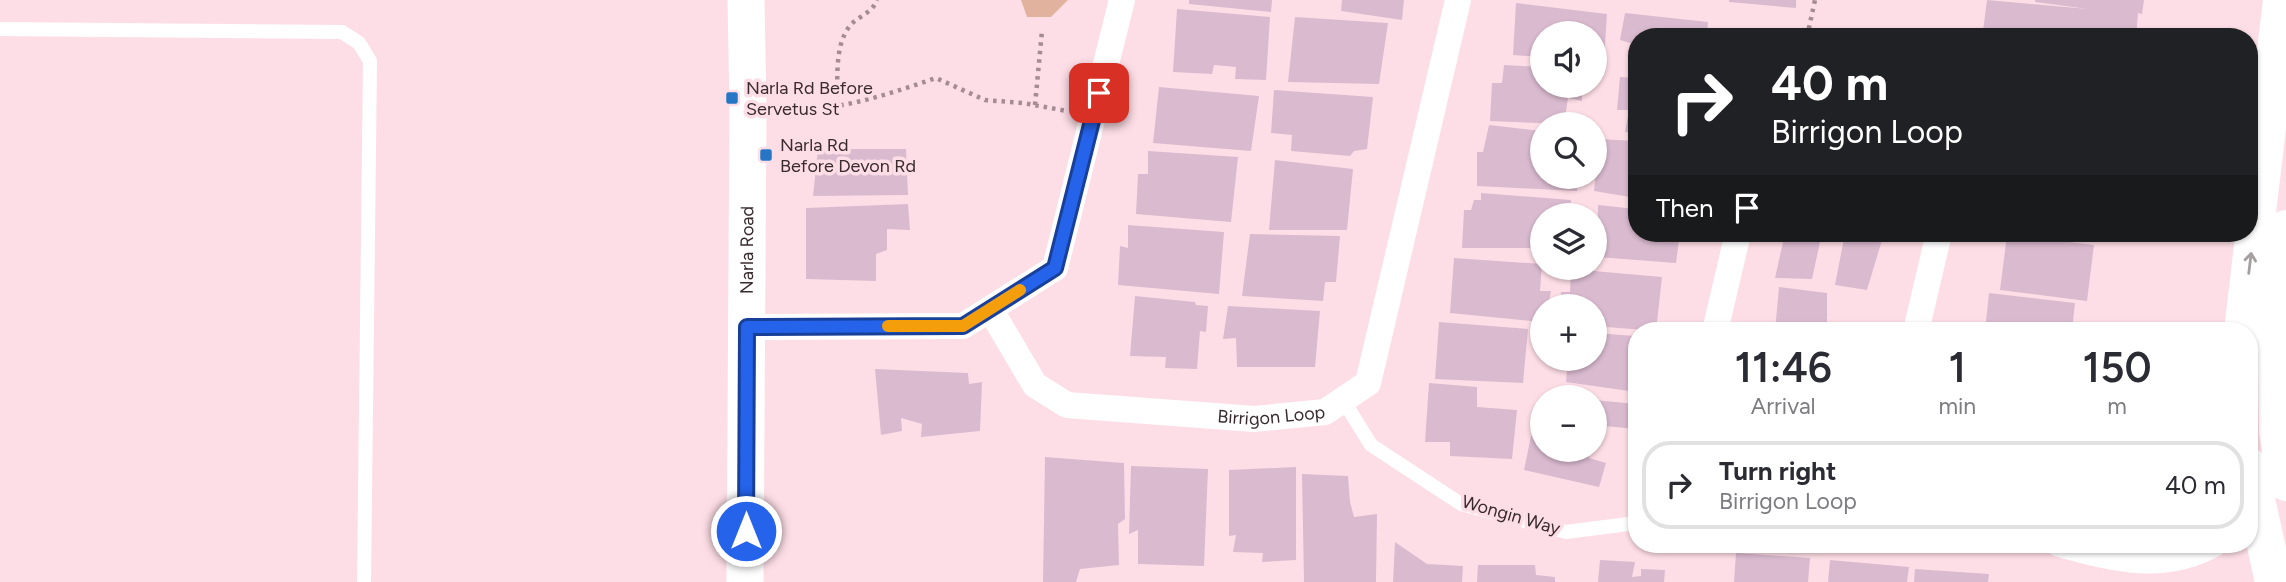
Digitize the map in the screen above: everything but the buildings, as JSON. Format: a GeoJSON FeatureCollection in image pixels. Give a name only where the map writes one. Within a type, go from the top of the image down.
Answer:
{"type":"FeatureCollection","features":[{"type":"Feature","properties":{"kind":"main road"},"geometry":{"type":"LineString","coordinates":[[2258,219],[2282,40],[2282,0]]}},
{"type":"Feature","properties":{"kind":"main road"},"geometry":{"type":"LineString","coordinates":[[2286,229],[2276,312],[2278,431],[2286,482]]}},
{"type":"Feature","properties":{"kind":"main road"},"geometry":{"type":"LineString","coordinates":[[2244,322],[2255,242]]}},
{"type":"Feature","properties":{"kind":"main road"},"geometry":{"type":"LineString","coordinates":[[2258,530],[2274,582]]}},
{"type":"Feature","properties":{"kind":"street","name":"Narla Road"},"geometry":{"type":"LineString","coordinates":[[745,582],[748,107],[746,0]]}},
{"type":"Feature","properties":{"kind":"street"},"geometry":{"type":"LineString","coordinates":[[747,327],[963,326],[1055,268],[1122,0]]}},
{"type":"Feature","properties":{"kind":"street","name":"Birrigon Loop"},"geometry":{"type":"LineString","coordinates":[[989,309],[1035,385],[1067,405],[1254,419],[1325,412],[1368,383],[1458,0]]}},
{"type":"Feature","properties":{"kind":"street"},"geometry":{"type":"LineString","coordinates":[[1717,322],[1736,242]]}},
{"type":"Feature","properties":{"kind":"street"},"geometry":{"type":"LineString","coordinates":[[1918,322],[1937,242]]}},
{"type":"Feature","properties":{"kind":"street"},"geometry":{"type":"LineString","coordinates":[[2101,553],[2161,562],[2195,553]]}},
{"type":"Feature","properties":{"kind":"lane"},"geometry":{"type":"LineString","coordinates":[[0,29],[342,32],[359,43],[370,61],[364,582]]}},
{"type":"Feature","properties":{"kind":"lane","name":"Wongin Way"},"geometry":{"type":"LineString","coordinates":[[1343,400],[1371,445],[1461,504],[1566,532],[1628,524]]}},
{"type":"Feature","properties":{"kind":"path"},"geometry":{"type":"LineString","coordinates":[[837,105],[841,41],[850,25],[874,8],[877,0]]}},
{"type":"Feature","properties":{"kind":"path"},"geometry":{"type":"LineString","coordinates":[[1809,28],[1815,0]]}},
{"type":"Feature","properties":{"kind":"path"},"geometry":{"type":"LineString","coordinates":[[1035,105],[1042,31]]}},
{"type":"Feature","properties":{"kind":"path"},"geometry":{"type":"LineString","coordinates":[[748,107],[806,111],[880,97],[936,78],[985,100],[1035,105],[1093,116]]}},
{"type":"Feature","properties":{"kind":"shaded area"},"geometry":{"type":"Polygon","coordinates":[[[1021,0],[1068,0],[1051,17],[1027,17],[1021,0]]]}},
{"type":"Feature","properties":{"kind":"slow traffic"},"geometry":{"type":"LineString","coordinates":[[888,326],[963,326],[1020,290]]}},
{"type":"Feature","properties":{"kind":"place","name":"Narla Rd Before Servetus St"},"geometry":{"type":"Point","coordinates":[732,98]}},
{"type":"Feature","properties":{"kind":"place","name":"Narla Rd Before Devon Rd"},"geometry":{"type":"Point","coordinates":[766,155]}},
{"type":"Feature","properties":{"kind":"route"},"geometry":{"type":"LineString","coordinates":[[746,531],[747,327],[963,326],[1055,268],[1099,93]]}}]}
